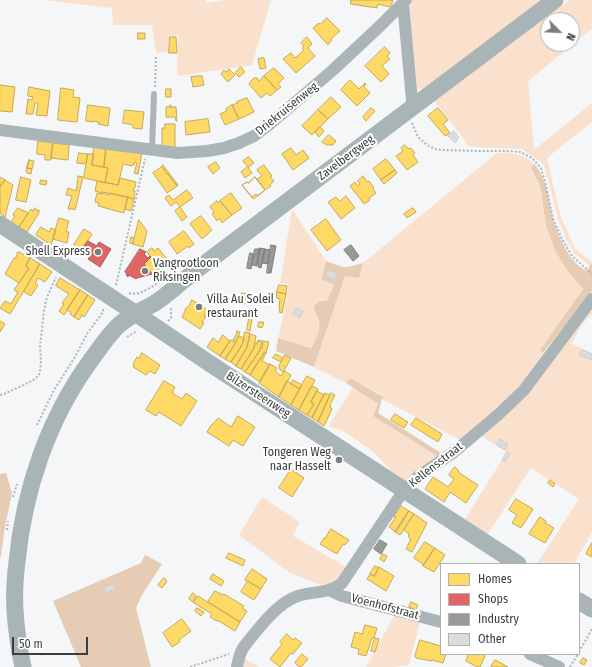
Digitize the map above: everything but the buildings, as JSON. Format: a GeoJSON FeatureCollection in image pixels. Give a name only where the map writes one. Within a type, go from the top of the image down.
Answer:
{"type":"FeatureCollection","features":[{"type":"Feature","properties":{"kind":"main road","name":"Zavelbergweg"},"geometry":{"type":"LineString","coordinates":[[23,667],[15,609],[20,530],[26,504],[37,465],[68,395],[113,331],[135,313],[155,303],[195,271],[555,0]]}},
{"type":"Feature","properties":{"kind":"main road","name":"Bilzersteenweg"},"geometry":{"type":"LineString","coordinates":[[0,224],[212,365],[516,563]]}},
{"type":"Feature","properties":{"kind":"main road"},"geometry":{"type":"LineString","coordinates":[[580,602],[592,609]]}},
{"type":"Feature","properties":{"kind":"street","name":"Driekruisenweg"},"geometry":{"type":"LineString","coordinates":[[404,2],[412,108]]}},
{"type":"Feature","properties":{"kind":"street","name":"Driekruisenweg"},"geometry":{"type":"LineString","coordinates":[[0,130],[178,153],[224,148],[254,136],[270,124],[333,70],[404,2]]}},
{"type":"Feature","properties":{"kind":"street","name":"Kellensstraat"},"geometry":{"type":"LineString","coordinates":[[237,667],[242,651],[261,624],[279,607],[297,596],[336,588],[342,583],[404,490],[419,476],[454,452],[499,414],[524,390],[592,299]]}},
{"type":"Feature","properties":{"kind":"street","name":"Voenhofstraat"},"geometry":{"type":"LineString","coordinates":[[329,590],[342,596],[440,622]]}},
{"type":"Feature","properties":{"kind":"street"},"geometry":{"type":"LineString","coordinates":[[532,655],[560,667]]}},
{"type":"Feature","properties":{"kind":"lane"},"geometry":{"type":"LineString","coordinates":[[149,150],[154,94]]}},
{"type":"Feature","properties":{"kind":"path"},"geometry":{"type":"LineString","coordinates":[[154,94],[156,56]]}},
{"type":"Feature","properties":{"kind":"path"},"geometry":{"type":"LineString","coordinates":[[412,108],[412,123],[418,137],[427,145],[435,149],[520,152],[532,158],[541,168],[553,219],[562,239],[572,256],[592,274]]}},
{"type":"Feature","properties":{"kind":"path"},"geometry":{"type":"LineString","coordinates":[[116,286],[149,150]]}},
{"type":"Feature","properties":{"kind":"path"},"geometry":{"type":"LineString","coordinates":[[0,395],[32,381],[40,373],[40,346],[46,300],[63,266]]}},
{"type":"Feature","properties":{"kind":"path"},"geometry":{"type":"LineString","coordinates":[[124,291],[132,294],[140,293],[164,280]]}},
{"type":"Feature","properties":{"kind":"path"},"geometry":{"type":"LineString","coordinates":[[123,340],[134,332]]}},
{"type":"Feature","properties":{"kind":"path"},"geometry":{"type":"LineString","coordinates":[[580,650],[592,629]]}},
{"type":"Feature","properties":{"kind":"path"},"geometry":{"type":"LineString","coordinates":[[190,667],[224,655],[242,651]]}},
{"type":"Feature","properties":{"kind":"path"},"geometry":{"type":"LineString","coordinates":[[570,667],[577,655]]}},
{"type":"Feature","properties":{"kind":"shaded area"},"geometry":{"type":"Polygon","coordinates":[[[44,0],[205,0],[207,3],[224,0],[271,0],[252,65],[177,76],[178,36],[169,36],[168,52],[156,53],[152,25],[113,25],[112,8],[44,0]]]}},
{"type":"Feature","properties":{"kind":"shaded area"},"geometry":{"type":"Polygon","coordinates":[[[412,0],[543,0],[421,90],[417,87],[410,10],[412,0]]]}},
{"type":"Feature","properties":{"kind":"shaded area"},"geometry":{"type":"Polygon","coordinates":[[[570,0],[592,0],[592,29],[580,39],[580,12],[554,12],[570,0]]]}},
{"type":"Feature","properties":{"kind":"shaded area"},"geometry":{"type":"Polygon","coordinates":[[[540,22],[540,52],[564,52],[528,81],[534,150],[592,103],[592,122],[547,158],[560,214],[575,249],[592,262],[590,266],[574,253],[566,239],[558,219],[543,164],[521,149],[469,146],[434,100],[540,22]]]}},
{"type":"Feature","properties":{"kind":"shaded area"},"geometry":{"type":"Polygon","coordinates":[[[497,153],[521,156],[530,160],[534,164],[531,168],[540,185],[546,225],[567,270],[583,289],[540,350],[543,353],[515,393],[460,440],[382,399],[384,396],[350,378],[346,383],[314,367],[345,276],[359,278],[363,263],[497,153]]]}},
{"type":"Feature","properties":{"kind":"shaded area"},"geometry":{"type":"Polygon","coordinates":[[[534,164],[542,176],[554,222],[568,252],[575,262],[586,271],[592,263],[592,291],[543,353],[540,350],[583,289],[567,270],[556,252],[546,225],[540,185],[531,168],[534,164]]]}},
{"type":"Feature","properties":{"kind":"shaded area"},"geometry":{"type":"Polygon","coordinates":[[[292,209],[326,261],[321,279],[334,285],[327,301],[321,300],[314,310],[317,315],[319,329],[317,338],[311,348],[278,341],[289,285],[280,283],[292,209]]]}},
{"type":"Feature","properties":{"kind":"shaded area"},"geometry":{"type":"Polygon","coordinates":[[[326,261],[343,267],[363,263],[359,278],[345,276],[314,367],[276,351],[278,338],[311,348],[313,345],[317,337],[319,326],[314,306],[320,301],[327,301],[334,285],[321,279],[326,261]]]}},
{"type":"Feature","properties":{"kind":"shaded area"},"geometry":{"type":"Polygon","coordinates":[[[592,300],[592,314],[580,328],[572,344],[592,353],[592,532],[575,563],[538,563],[579,499],[531,468],[487,535],[464,520],[507,452],[481,436],[592,300]]]}},
{"type":"Feature","properties":{"kind":"shaded area"},"geometry":{"type":"Polygon","coordinates":[[[350,378],[384,397],[378,413],[444,455],[440,458],[373,416],[378,404],[346,383],[350,378]]]}},
{"type":"Feature","properties":{"kind":"shaded area"},"geometry":{"type":"Polygon","coordinates":[[[353,387],[378,404],[373,416],[440,458],[408,482],[391,471],[374,452],[343,431],[329,426],[353,387]]]}},
{"type":"Feature","properties":{"kind":"shaded area"},"geometry":{"type":"Polygon","coordinates":[[[6,473],[12,493],[0,557],[0,474],[6,473]]]}},
{"type":"Feature","properties":{"kind":"shaded area"},"geometry":{"type":"Polygon","coordinates":[[[262,497],[300,522],[293,536],[348,568],[340,577],[329,584],[321,585],[290,573],[239,535],[262,497]]]}},
{"type":"Feature","properties":{"kind":"shaded area"},"geometry":{"type":"Polygon","coordinates":[[[145,555],[162,564],[142,595],[136,608],[151,667],[81,667],[53,601],[141,563],[145,555]]]}},
{"type":"Feature","properties":{"kind":"shaded area"},"geometry":{"type":"Polygon","coordinates":[[[395,614],[420,622],[409,665],[393,667],[366,667],[395,614]]]}},
{"type":"Feature","properties":{"kind":"shaded area"},"geometry":{"type":"Polygon","coordinates":[[[245,659],[259,667],[243,667],[245,659]]]}},
{"type":"Feature","properties":{"kind":"place","name":"Shell Express"},"geometry":{"type":"Point","coordinates":[98,252]}},
{"type":"Feature","properties":{"kind":"place","name":"Vangrootloon Riksingen"},"geometry":{"type":"Point","coordinates":[145,271]}},
{"type":"Feature","properties":{"kind":"place","name":"Villa Au Soleil restaurant"},"geometry":{"type":"Point","coordinates":[199,307]}},
{"type":"Feature","properties":{"kind":"place","name":"Tongeren Weg naar Hasselt"},"geometry":{"type":"Point","coordinates":[339,460]}}]}
